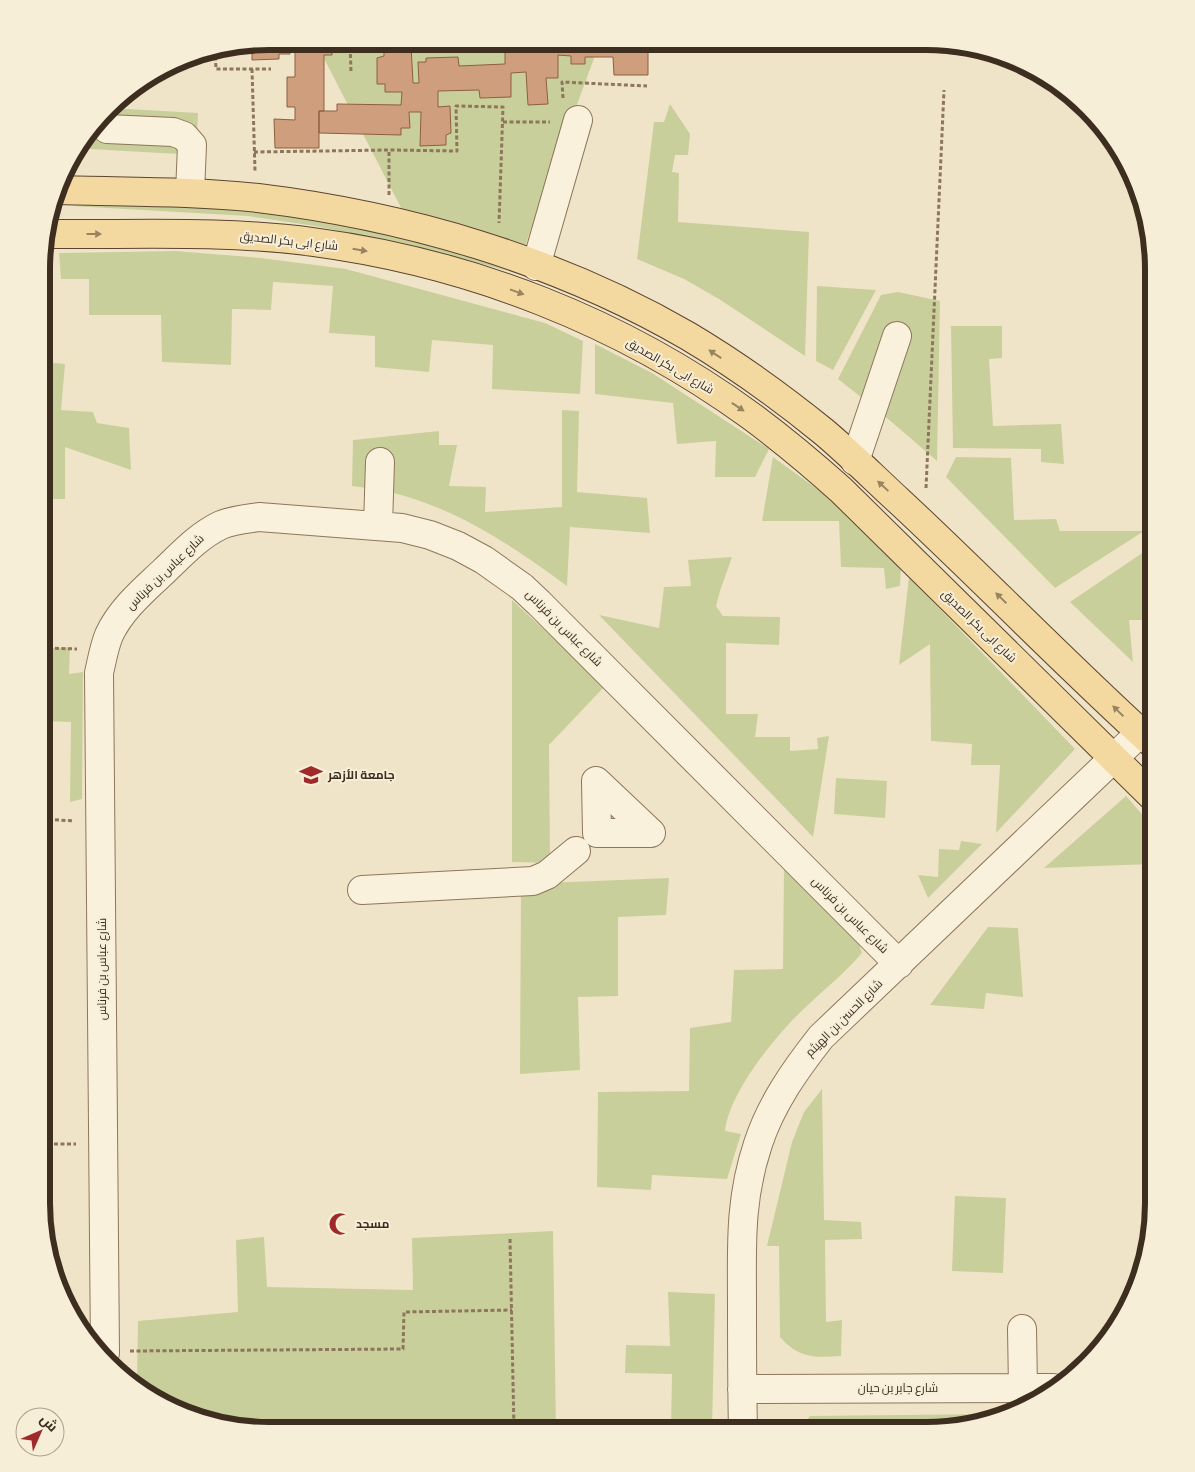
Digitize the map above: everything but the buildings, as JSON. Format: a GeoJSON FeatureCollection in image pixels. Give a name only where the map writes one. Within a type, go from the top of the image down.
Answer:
{"type":"FeatureCollection","features":[{"type":"Feature","properties":{"kind":"main road"},"geometry":{"type":"LineString","coordinates":[[65,190],[190,193],[257,198],[323,208],[388,221],[453,237],[498,252],[579,282],[632,307],[688,336],[778,397],[826,434],[924,524],[1145,736]]}},
{"type":"Feature","properties":{"kind":"main road","name":"شارع ابى بكر الصديق"},"geometry":{"type":"LineString","coordinates":[[53,234],[250,236],[312,242],[373,252],[493,283],[548,303],[653,353],[703,383],[751,416],[841,490],[1145,788]]}},
{"type":"Feature","properties":{"kind":"street"},"geometry":{"type":"LineString","coordinates":[[536,266],[566,121]]}},
{"type":"Feature","properties":{"kind":"street"},"geometry":{"type":"LineString","coordinates":[[107,130],[173,132],[184,136],[192,145],[190,193]]}},
{"type":"Feature","properties":{"kind":"street"},"geometry":{"type":"LineString","coordinates":[[855,461],[897,336]]}},
{"type":"Feature","properties":{"kind":"street"},"geometry":{"type":"LineString","coordinates":[[378,526],[380,462]]}},
{"type":"Feature","properties":{"kind":"street","name":"شارع عباس بن فرناس"},"geometry":{"type":"LineString","coordinates":[[105,1348],[101,707],[99,673],[109,635],[120,616],[195,541],[223,524],[258,517],[402,528],[458,546],[497,568],[522,587],[899,964]]}},
{"type":"Feature","properties":{"kind":"street","name":"شارع الحسن بن الهيثم"},"geometry":{"type":"LineString","coordinates":[[742,1422],[741,1238],[743,1206],[749,1174],[758,1143],[784,1087],[821,1037],[1114,758],[1145,739]]}},
{"type":"Feature","properties":{"kind":"street"},"geometry":{"type":"LineString","coordinates":[[362,890],[533,881],[547,875],[576,851]]}},
{"type":"Feature","properties":{"kind":"street"},"geometry":{"type":"LineString","coordinates":[[1022,1329],[1023,1388]]}},
{"type":"Feature","properties":{"kind":"street","name":"شارع جابر بن حيان"},"geometry":{"type":"LineString","coordinates":[[742,1389],[1044,1388]]}},
{"type":"Feature","properties":{"kind":"path"},"geometry":{"type":"LineString","coordinates":[[350,50],[351,72]]}},
{"type":"Feature","properties":{"kind":"path"},"geometry":{"type":"LineString","coordinates":[[215,56],[216,69],[271,69]]}},
{"type":"Feature","properties":{"kind":"path"},"geometry":{"type":"LineString","coordinates":[[252,69],[257,198]]}},
{"type":"Feature","properties":{"kind":"path"},"geometry":{"type":"LineString","coordinates":[[562,82],[647,86]]}},
{"type":"Feature","properties":{"kind":"path"},"geometry":{"type":"LineString","coordinates":[[924,524],[944,90]]}},
{"type":"Feature","properties":{"kind":"path"},"geometry":{"type":"LineString","coordinates":[[254,152],[457,151],[456,106],[503,107],[498,252]]}},
{"type":"Feature","properties":{"kind":"path"},"geometry":{"type":"LineString","coordinates":[[503,122],[566,121]]}},
{"type":"Feature","properties":{"kind":"path"},"geometry":{"type":"LineString","coordinates":[[388,221],[389,150]]}},
{"type":"Feature","properties":{"kind":"path"},"geometry":{"type":"LineString","coordinates":[[50,648],[105,650]]}},
{"type":"Feature","properties":{"kind":"path"},"geometry":{"type":"LineString","coordinates":[[50,1144],[104,1144]]}},
{"type":"Feature","properties":{"kind":"path"},"geometry":{"type":"LineString","coordinates":[[510,1239],[514,1422]]}},
{"type":"Feature","properties":{"kind":"path"},"geometry":{"type":"LineString","coordinates":[[109,1352],[403,1349],[404,1312],[512,1310]]}},
{"type":"Feature","properties":{"kind":"green space"},"geometry":{"type":"Polygon","coordinates":[[[320,50],[597,50],[521,257],[648,307],[857,472],[697,350],[573,291],[516,273],[415,246],[315,226],[248,216],[72,206],[197,198],[412,229],[320,50]]]}},
{"type":"Feature","properties":{"kind":"green space"},"geometry":{"type":"Polygon","coordinates":[[[919,50],[940,50],[960,53],[960,55],[919,52],[919,50]]]}},
{"type":"Feature","properties":{"kind":"green space"},"geometry":{"type":"Polygon","coordinates":[[[670,104],[690,134],[688,155],[675,155],[672,172],[679,173],[678,222],[809,232],[805,356],[719,299],[684,279],[637,259],[654,122],[664,122],[670,104]]]}},
{"type":"Feature","properties":{"kind":"green space"},"geometry":{"type":"Polygon","coordinates":[[[120,109],[198,113],[196,155],[90,149],[90,142],[95,136],[120,109]]]}},
{"type":"Feature","properties":{"kind":"green space"},"geometry":{"type":"Polygon","coordinates":[[[176,251],[261,258],[346,269],[545,323],[583,341],[580,394],[492,389],[493,345],[432,340],[429,372],[375,367],[375,336],[329,333],[333,286],[273,282],[271,310],[232,309],[231,365],[162,362],[161,315],[89,315],[89,279],[61,279],[59,253],[176,251]]]}},
{"type":"Feature","properties":{"kind":"green space"},"geometry":{"type":"Polygon","coordinates":[[[817,286],[876,290],[833,370],[816,361],[817,286]]]}},
{"type":"Feature","properties":{"kind":"green space"},"geometry":{"type":"Polygon","coordinates":[[[898,292],[940,301],[937,461],[838,379],[881,295],[898,292]]]}},
{"type":"Feature","properties":{"kind":"green space"},"geometry":{"type":"Polygon","coordinates":[[[951,326],[1002,326],[1002,358],[989,359],[993,426],[1061,424],[1064,464],[1041,462],[1041,449],[953,448],[951,326]]]}},
{"type":"Feature","properties":{"kind":"green space"},"geometry":{"type":"Polygon","coordinates":[[[595,344],[652,373],[769,449],[755,477],[715,477],[716,441],[677,444],[673,403],[595,394],[595,344]]]}},
{"type":"Feature","properties":{"kind":"green space"},"geometry":{"type":"Polygon","coordinates":[[[50,363],[65,364],[61,410],[93,412],[97,423],[129,428],[131,470],[65,447],[65,499],[51,499],[50,524],[50,363]]]}},
{"type":"Feature","properties":{"kind":"green space"},"geometry":{"type":"Polygon","coordinates":[[[562,410],[579,411],[577,492],[647,498],[650,533],[570,527],[567,586],[525,556],[461,518],[415,499],[385,491],[352,486],[353,440],[439,431],[439,445],[457,445],[449,486],[486,487],[485,512],[562,507],[562,410]]]}},
{"type":"Feature","properties":{"kind":"green space"},"geometry":{"type":"Polygon","coordinates":[[[773,457],[842,507],[901,566],[900,586],[886,589],[884,568],[841,567],[839,521],[762,521],[773,457]]]}},
{"type":"Feature","properties":{"kind":"green space"},"geometry":{"type":"Polygon","coordinates":[[[956,457],[1011,458],[1014,520],[1056,519],[1060,531],[1144,531],[1055,588],[946,477],[956,457]]]}},
{"type":"Feature","properties":{"kind":"green space"},"geometry":{"type":"Polygon","coordinates":[[[1145,551],[1145,620],[1129,620],[1133,662],[1070,602],[1145,551]]]}},
{"type":"Feature","properties":{"kind":"green space"},"geometry":{"type":"Polygon","coordinates":[[[732,557],[716,606],[723,616],[780,617],[779,645],[726,643],[726,714],[758,714],[755,737],[790,737],[790,751],[818,749],[817,738],[829,736],[813,837],[599,615],[659,628],[664,587],[691,586],[688,560],[732,557]]]}},
{"type":"Feature","properties":{"kind":"green space"},"geometry":{"type":"Polygon","coordinates":[[[909,577],[1075,749],[996,833],[1000,765],[971,765],[972,744],[931,741],[930,644],[899,665],[909,577]]]}},
{"type":"Feature","properties":{"kind":"green space"},"geometry":{"type":"Polygon","coordinates":[[[512,600],[605,686],[549,745],[550,863],[512,862],[512,600]]]}},
{"type":"Feature","properties":{"kind":"green space"},"geometry":{"type":"Polygon","coordinates":[[[70,647],[69,674],[83,672],[82,799],[70,802],[71,722],[50,721],[50,648],[70,647]]]}},
{"type":"Feature","properties":{"kind":"green space"},"geometry":{"type":"Polygon","coordinates":[[[836,778],[887,781],[885,818],[834,814],[836,778]]]}},
{"type":"Feature","properties":{"kind":"green space"},"geometry":{"type":"Polygon","coordinates":[[[1126,796],[1145,818],[1145,864],[1044,868],[1126,796]]]}},
{"type":"Feature","properties":{"kind":"green space"},"geometry":{"type":"Polygon","coordinates":[[[961,841],[982,844],[928,898],[918,875],[938,877],[939,849],[959,850],[961,841]]]}},
{"type":"Feature","properties":{"kind":"green space"},"geometry":{"type":"Polygon","coordinates":[[[784,867],[857,938],[862,953],[850,967],[784,1029],[746,1080],[729,1115],[725,1131],[741,1134],[727,1179],[652,1175],[651,1190],[597,1187],[598,1092],[689,1091],[690,1028],[731,1022],[734,970],[783,969],[784,867]]]}},
{"type":"Feature","properties":{"kind":"green space"},"geometry":{"type":"Polygon","coordinates":[[[669,878],[666,915],[618,917],[618,996],[578,997],[580,1070],[520,1074],[521,884],[669,878]]]}},
{"type":"Feature","properties":{"kind":"green space"},"geometry":{"type":"Polygon","coordinates":[[[988,927],[1018,928],[1023,997],[986,993],[984,1009],[930,1005],[988,927]]]}},
{"type":"Feature","properties":{"kind":"green space"},"geometry":{"type":"Polygon","coordinates":[[[822,1089],[824,1220],[861,1222],[862,1239],[825,1240],[826,1322],[842,1320],[841,1356],[823,1357],[800,1353],[780,1337],[779,1246],[767,1246],[792,1142],[804,1112],[822,1089]]]}},
{"type":"Feature","properties":{"kind":"green space"},"geometry":{"type":"Polygon","coordinates":[[[955,1196],[1006,1198],[1003,1273],[952,1271],[955,1196]]]}},
{"type":"Feature","properties":{"kind":"green space"},"geometry":{"type":"Polygon","coordinates":[[[553,1231],[556,1422],[255,1422],[212,1415],[185,1405],[159,1393],[137,1378],[138,1321],[238,1312],[236,1240],[264,1237],[267,1287],[413,1290],[412,1238],[553,1231]]]}},
{"type":"Feature","properties":{"kind":"green space"},"geometry":{"type":"Polygon","coordinates":[[[668,1292],[715,1294],[712,1422],[671,1422],[672,1374],[625,1373],[626,1345],[670,1346],[668,1292]]]}},
{"type":"Feature","properties":{"kind":"green space"},"geometry":{"type":"Polygon","coordinates":[[[985,1414],[940,1422],[806,1422],[810,1416],[985,1414]]]}},
{"type":"Feature","properties":{"kind":"place","name":"جامعة الأزهر"},"geometry":{"type":"Point","coordinates":[311,775]}},
{"type":"Feature","properties":{"kind":"place","name":"مسجد"},"geometry":{"type":"Point","coordinates":[340,1224]}}]}
